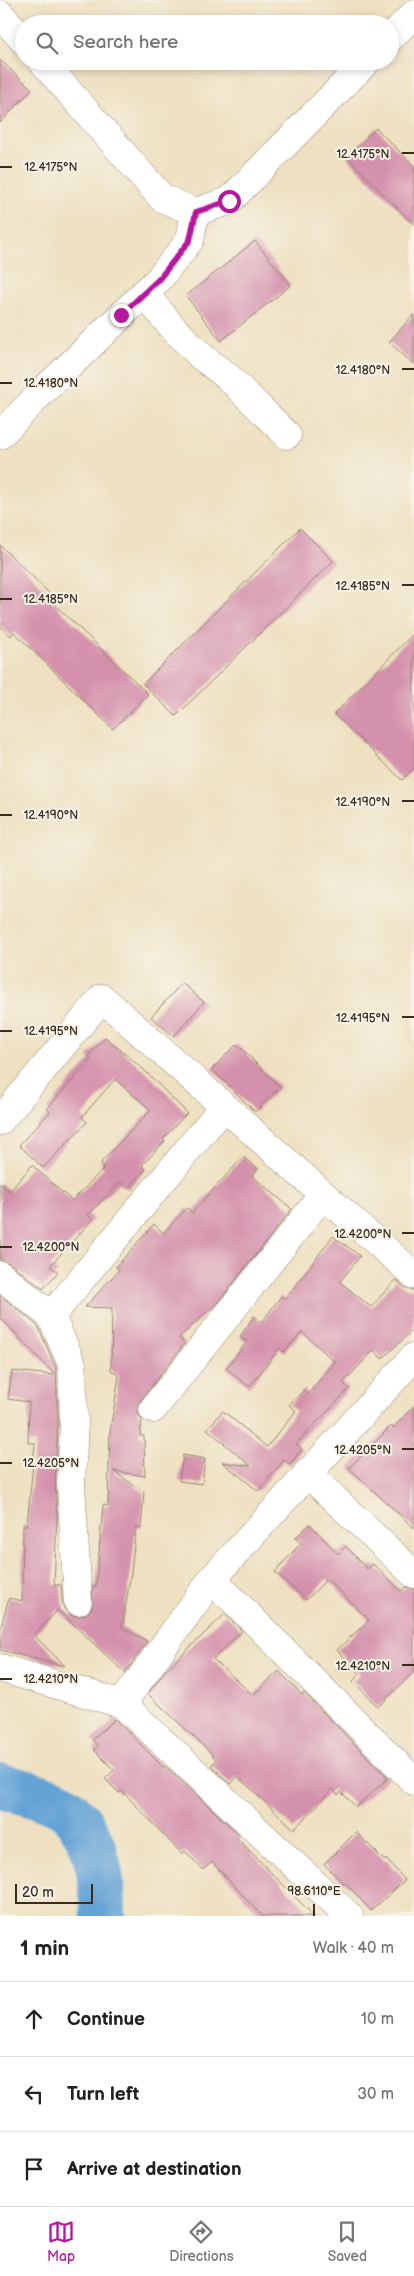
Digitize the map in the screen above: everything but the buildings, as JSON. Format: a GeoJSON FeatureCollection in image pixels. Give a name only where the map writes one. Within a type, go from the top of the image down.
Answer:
{"type":"FeatureCollection","features":[{"type":"Feature","properties":{"kind":"street"},"geometry":{"type":"LineString","coordinates":[[0,14],[15,31]]}},
{"type":"Feature","properties":{"kind":"street"},"geometry":{"type":"LineString","coordinates":[[399,29],[414,14]]}},
{"type":"Feature","properties":{"kind":"street"},"geometry":{"type":"LineString","coordinates":[[50,70],[162,198],[196,212],[229,201],[358,70]]}},
{"type":"Feature","properties":{"kind":"street"},"geometry":{"type":"LineString","coordinates":[[0,435],[159,279],[190,240],[196,212]]}},
{"type":"Feature","properties":{"kind":"street"},"geometry":{"type":"LineString","coordinates":[[144,293],[178,333],[228,377],[287,435]]}},
{"type":"Feature","properties":{"kind":"street"},"geometry":{"type":"LineString","coordinates":[[0,1121],[102,998],[414,1275]]}},
{"type":"Feature","properties":{"kind":"street"},"geometry":{"type":"LineString","coordinates":[[51,1316],[224,1106]]}},
{"type":"Feature","properties":{"kind":"street"},"geometry":{"type":"LineString","coordinates":[[153,1409],[323,1195]]}},
{"type":"Feature","properties":{"kind":"street"},"geometry":{"type":"LineString","coordinates":[[0,1275],[51,1316],[72,1364],[74,1422],[71,1484],[78,1601]]}},
{"type":"Feature","properties":{"kind":"street"},"geometry":{"type":"LineString","coordinates":[[122,1704],[212,1579],[414,1357]]}},
{"type":"Feature","properties":{"kind":"street"},"geometry":{"type":"LineString","coordinates":[[307,1473],[414,1574]]}},
{"type":"Feature","properties":{"kind":"street"},"geometry":{"type":"LineString","coordinates":[[212,1579],[414,1781]]}},
{"type":"Feature","properties":{"kind":"street"},"geometry":{"type":"LineString","coordinates":[[0,1668],[122,1704],[349,1916]]}},
{"type":"Feature","properties":{"kind":"waterway"},"geometry":{"type":"LineString","coordinates":[[0,1786],[54,1802],[68,1810],[78,1821],[86,1832],[97,1859],[102,1888],[103,1916]]}},
{"type":"Feature","properties":{"kind":"route"},"geometry":{"type":"LineString","coordinates":[[121,315],[159,279],[190,240],[196,212],[229,201]]}}]}
